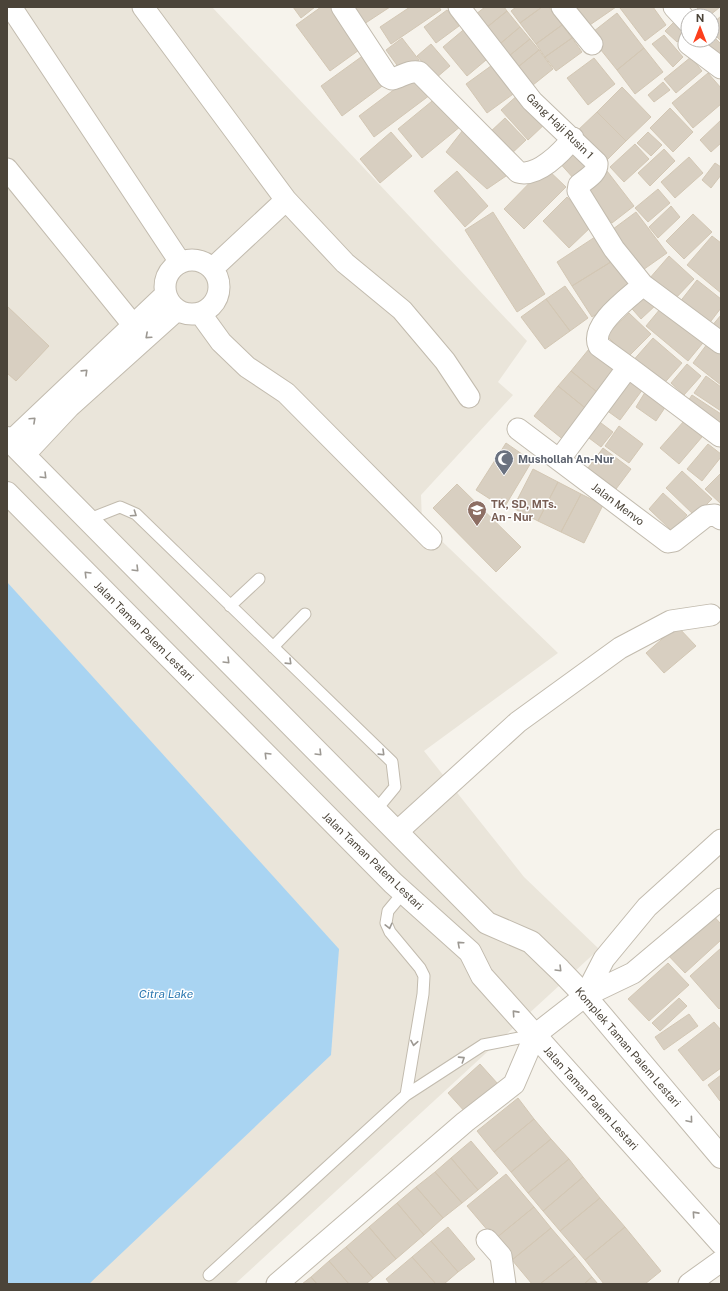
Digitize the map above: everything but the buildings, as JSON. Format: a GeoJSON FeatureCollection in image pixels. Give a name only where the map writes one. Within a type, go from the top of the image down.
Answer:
{"type":"FeatureCollection","features":[{"type":"Feature","properties":{"kind":"street"},"geometry":{"type":"LineString","coordinates":[[11,7],[180,262]]}},
{"type":"Feature","properties":{"kind":"street"},"geometry":{"type":"LineString","coordinates":[[143,7],[286,200],[345,263],[402,310],[445,361],[469,397]]}},
{"type":"Feature","properties":{"kind":"street"},"geometry":{"type":"LineString","coordinates":[[342,7],[388,76],[392,79],[413,71],[419,72],[518,172],[524,174],[532,172],[552,161],[573,138]]}},
{"type":"Feature","properties":{"kind":"street","name":"Gang Haji Rusin 1"},"geometry":{"type":"LineString","coordinates":[[459,7],[532,101],[590,154],[598,164],[594,172],[579,185],[580,195],[614,249],[643,285],[721,343]]}},
{"type":"Feature","properties":{"kind":"street"},"geometry":{"type":"LineString","coordinates":[[562,7],[592,44]]}},
{"type":"Feature","properties":{"kind":"street"},"geometry":{"type":"LineString","coordinates":[[694,48],[721,68]]}},
{"type":"Feature","properties":{"kind":"street"},"geometry":{"type":"LineString","coordinates":[[7,168],[134,326]]}},
{"type":"Feature","properties":{"kind":"street"},"geometry":{"type":"LineString","coordinates":[[212,268],[286,200]]}},
{"type":"Feature","properties":{"kind":"street"},"geometry":{"type":"LineString","coordinates":[[192,259],[203,262],[212,268],[218,280],[218,294],[212,305],[200,313],[192,314],[171,302],[164,284],[172,267],[180,262],[192,259]]}},
{"type":"Feature","properties":{"kind":"street"},"geometry":{"type":"LineString","coordinates":[[643,285],[603,323],[598,334],[599,346],[721,435]]}},
{"type":"Feature","properties":{"kind":"street"},"geometry":{"type":"LineString","coordinates":[[14,445],[134,326],[171,302]]}},
{"type":"Feature","properties":{"kind":"street"},"geometry":{"type":"LineString","coordinates":[[14,445],[69,407],[171,302]]}},
{"type":"Feature","properties":{"kind":"street"},"geometry":{"type":"LineString","coordinates":[[200,313],[221,342],[247,367],[286,393],[431,539]]}},
{"type":"Feature","properties":{"kind":"street"},"geometry":{"type":"LineString","coordinates":[[559,460],[628,367]]}},
{"type":"Feature","properties":{"kind":"street","name":"Jalan Menvo"},"geometry":{"type":"LineString","coordinates":[[518,428],[668,542],[674,542],[706,516],[715,515],[721,519]]}},
{"type":"Feature","properties":{"kind":"street"},"geometry":{"type":"LineString","coordinates":[[14,445],[397,832],[518,722],[620,648],[671,621],[711,615]]}},
{"type":"Feature","properties":{"kind":"street","name":"Jalan Taman Palem Lestari"},"geometry":{"type":"LineString","coordinates":[[8,494],[403,893],[470,952],[482,976],[721,1243]]}},
{"type":"Feature","properties":{"kind":"street","name":"Komplek Taman Palem Lestari"},"geometry":{"type":"LineString","coordinates":[[397,832],[487,924],[531,942],[585,996],[721,1157]]}},
{"type":"Feature","properties":{"kind":"street"},"geometry":{"type":"LineString","coordinates":[[585,996],[604,960],[647,907],[721,840]]}},
{"type":"Feature","properties":{"kind":"street"},"geometry":{"type":"LineString","coordinates":[[277,1284],[465,1122],[514,1084],[535,1035],[585,996],[633,973],[721,899]]}},
{"type":"Feature","properties":{"kind":"street"},"geometry":{"type":"LineString","coordinates":[[487,1240],[501,1256],[505,1284]]}},
{"type":"Feature","properties":{"kind":"street"},"geometry":{"type":"LineString","coordinates":[[689,1284],[721,1261]]}},
{"type":"Feature","properties":{"kind":"street"},"geometry":{"type":"LineString","coordinates":[[706,1284],[721,1272]]}},
{"type":"Feature","properties":{"kind":"lane"},"geometry":{"type":"LineString","coordinates":[[87,520],[120,507],[136,514],[392,762],[395,787],[376,810]]}},
{"type":"Feature","properties":{"kind":"lane"},"geometry":{"type":"LineString","coordinates":[[230,606],[259,579]]}},
{"type":"Feature","properties":{"kind":"lane"},"geometry":{"type":"LineString","coordinates":[[273,646],[305,614]]}},
{"type":"Feature","properties":{"kind":"lane"},"geometry":{"type":"LineString","coordinates":[[403,893],[388,911],[386,923],[390,932],[420,968],[424,976],[423,994],[406,1095]]}},
{"type":"Feature","properties":{"kind":"lane"},"geometry":{"type":"LineString","coordinates":[[209,1275],[406,1095],[483,1045],[535,1035]]}},
{"type":"Feature","properties":{"kind":"shaded area"},"geometry":{"type":"Polygon","coordinates":[[[7,7],[212,7],[527,341],[498,382],[513,395],[421,495],[422,522],[558,653],[424,751],[524,877],[599,949],[235,1284],[7,1284],[7,7]]]}},
{"type":"Feature","properties":{"kind":"water","name":"Citra Lake"},"geometry":{"type":"Polygon","coordinates":[[[7,582],[339,949],[331,1055],[89,1284],[7,1284],[7,582]]]}},
{"type":"Feature","properties":{"kind":"place","name":"Mushollah An-Nur"},"geometry":{"type":"Point","coordinates":[504,476]}},
{"type":"Feature","properties":{"kind":"place","name":"TK, SD, MTs. An - Nur"},"geometry":{"type":"Point","coordinates":[477,527]}}]}
